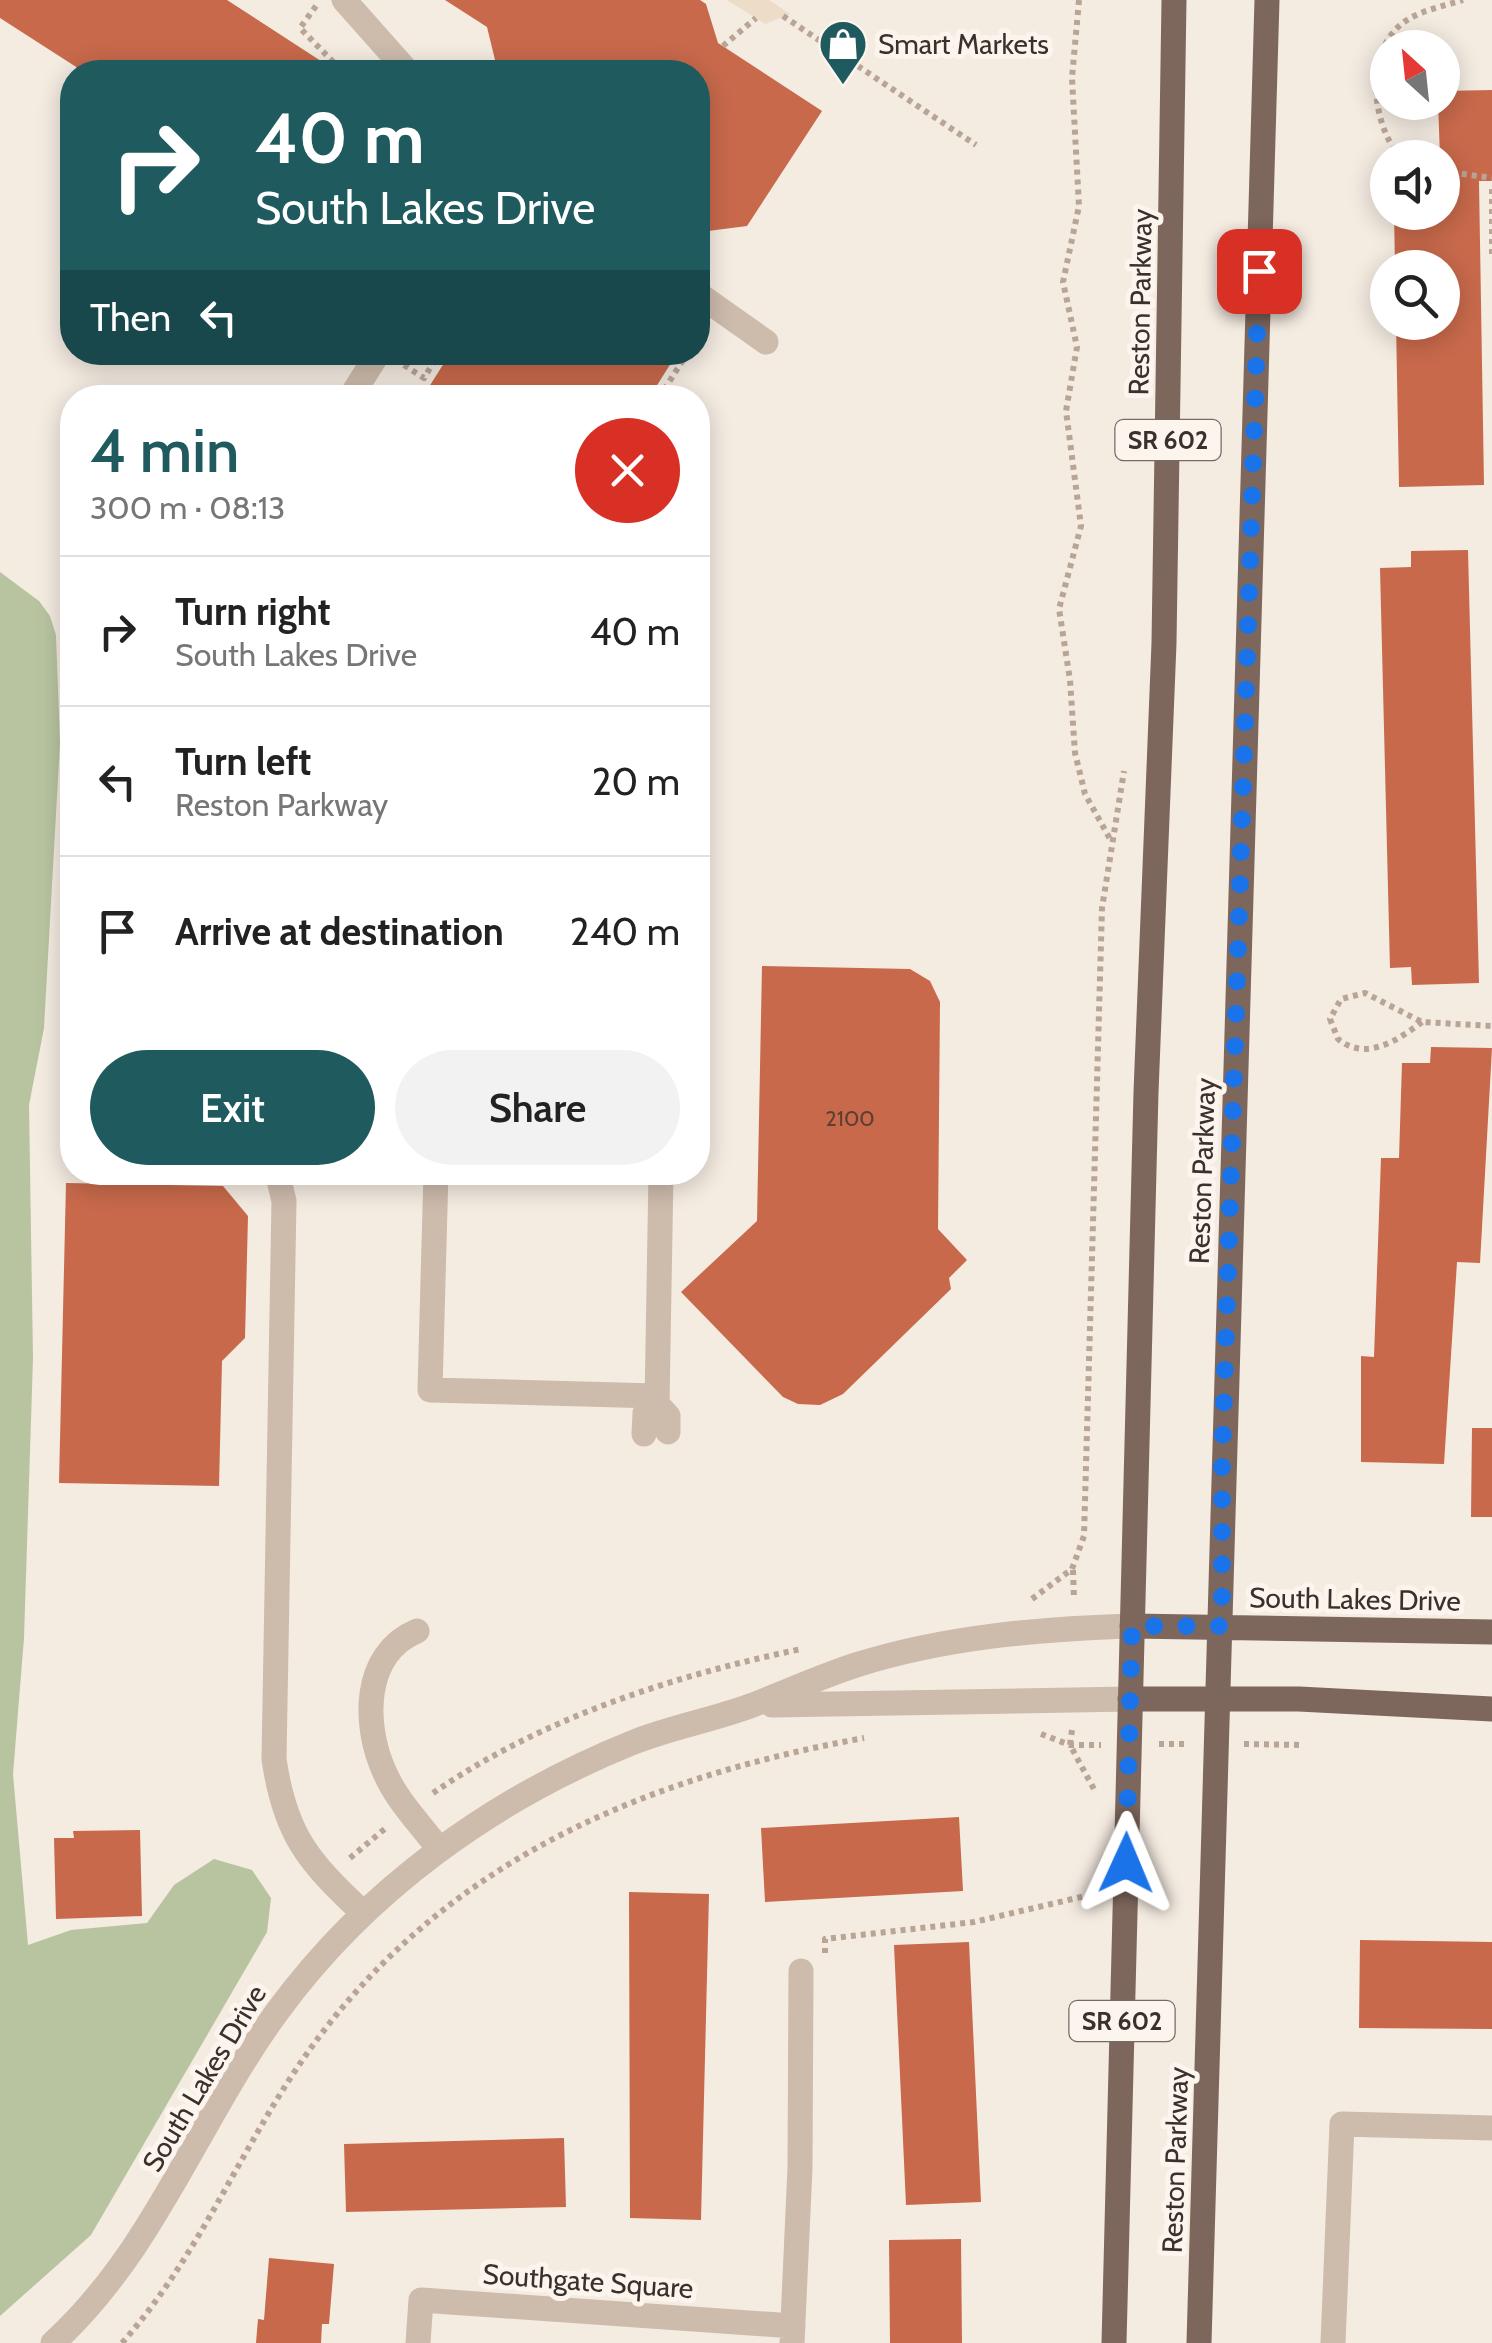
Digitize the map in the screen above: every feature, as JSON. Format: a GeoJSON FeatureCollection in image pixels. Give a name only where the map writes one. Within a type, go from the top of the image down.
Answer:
{"type":"FeatureCollection","features":[{"type":"Feature","properties":{"kind":"main road","name":"Reston Parkway"},"geometry":{"type":"LineString","coordinates":[[1114,2343],[1164,606],[1174,0]]}},
{"type":"Feature","properties":{"kind":"main road","name":"Reston Parkway"},"geometry":{"type":"LineString","coordinates":[[1199,2343],[1268,0]]}},
{"type":"Feature","properties":{"kind":"main road","name":"South Lakes Drive"},"geometry":{"type":"LineString","coordinates":[[1132,1626],[1492,1632]]}},
{"type":"Feature","properties":{"kind":"main road","name":"South Lakes Drive"},"geometry":{"type":"LineString","coordinates":[[1130,1699],[1492,1710]]}},
{"type":"Feature","properties":{"kind":"street"},"geometry":{"type":"LineString","coordinates":[[344,0],[397,60]]}},
{"type":"Feature","properties":{"kind":"street"},"geometry":{"type":"LineString","coordinates":[[710,302],[766,342]]}},
{"type":"Feature","properties":{"kind":"street"},"geometry":{"type":"LineString","coordinates":[[362,385],[381,365]]}},
{"type":"Feature","properties":{"kind":"street"},"geometry":{"type":"LineString","coordinates":[[280,1185],[284,1201],[274,1759],[280,1800],[297,1842],[362,1912]]}},
{"type":"Feature","properties":{"kind":"street"},"geometry":{"type":"LineString","coordinates":[[436,1185],[430,1390],[657,1400]]}},
{"type":"Feature","properties":{"kind":"street"},"geometry":{"type":"LineString","coordinates":[[656,1433],[668,1416],[657,1400],[661,1185]]}},
{"type":"Feature","properties":{"kind":"street","name":"South Lakes Drive"},"geometry":{"type":"LineString","coordinates":[[54,2343],[124,2263],[274,2016],[362,1912],[439,1849],[494,1814],[602,1756],[854,1666],[928,1646],[1026,1632],[1132,1626]]}},
{"type":"Feature","properties":{"kind":"street"},"geometry":{"type":"LineString","coordinates":[[417,1631],[399,1640],[378,1664],[373,1724],[388,1780],[439,1849]]}},
{"type":"Feature","properties":{"kind":"street","name":"South Lakes Drive"},"geometry":{"type":"LineString","coordinates":[[748,1707],[836,1702],[1130,1699]]}},
{"type":"Feature","properties":{"kind":"street"},"geometry":{"type":"LineString","coordinates":[[792,2334],[807,1963]]}},
{"type":"Feature","properties":{"kind":"street"},"geometry":{"type":"LineString","coordinates":[[1333,2343],[1342,2124],[1492,2128]]}},
{"type":"Feature","properties":{"kind":"street","name":"Southgate Square"},"geometry":{"type":"LineString","coordinates":[[418,2343],[421,2300],[792,2334]]}},
{"type":"Feature","properties":{"kind":"path"},"geometry":{"type":"LineString","coordinates":[[1072,1569],[1084,1536],[1102,908],[1111,840],[1086,794],[1078,765],[1059,609],[1081,526],[1066,411],[1077,347],[1063,282],[1079,206],[1072,78],[1080,0]]}},
{"type":"Feature","properties":{"kind":"path"},"geometry":{"type":"LineString","coordinates":[[1388,140],[1376,85],[1382,54],[1404,22],[1463,0]]}},
{"type":"Feature","properties":{"kind":"path"},"geometry":{"type":"LineString","coordinates":[[315,7],[300,28],[331,60]]}},
{"type":"Feature","properties":{"kind":"path"},"geometry":{"type":"LineString","coordinates":[[783,16],[976,145]]}},
{"type":"Feature","properties":{"kind":"path"},"geometry":{"type":"LineString","coordinates":[[723,46],[756,18]]}},
{"type":"Feature","properties":{"kind":"path"},"geometry":{"type":"LineString","coordinates":[[1460,174],[1492,178]]}},
{"type":"Feature","properties":{"kind":"path"},"geometry":{"type":"LineString","coordinates":[[1492,189],[1492,256]]}},
{"type":"Feature","properties":{"kind":"path"},"geometry":{"type":"LineString","coordinates":[[402,365],[424,378],[432,365]]}},
{"type":"Feature","properties":{"kind":"path"},"geometry":{"type":"LineString","coordinates":[[1422,1022],[1390,1043],[1359,1049],[1338,1039],[1330,1018],[1341,999],[1365,993],[1422,1022],[1492,1026]]}},
{"type":"Feature","properties":{"kind":"path"},"geometry":{"type":"LineString","coordinates":[[1028,1731],[1070,1745]]}},
{"type":"Feature","properties":{"kind":"path"},"geometry":{"type":"LineString","coordinates":[[122,2343],[186,2260],[313,2044],[396,1947],[444,1908],[517,1856],[585,1821],[746,1764],[877,1736]]}},
{"type":"Feature","properties":{"kind":"path"},"geometry":{"type":"LineString","coordinates":[[807,1963],[824,1956],[824,1939],[974,1922],[1095,1894]]}},
{"type":"Feature","properties":{"kind":"green space"},"geometry":{"type":"Polygon","coordinates":[[[0,572],[39,601],[50,616],[56,635],[60,743],[44,1028],[29,1105],[33,1358],[24,1638],[13,1774],[28,1945],[71,1930],[147,1923],[174,1885],[214,1859],[252,1870],[271,1898],[267,1932],[91,2235],[0,2316],[0,572]]]}},
{"type":"Feature","properties":{"kind":"shaded area"},"geometry":{"type":"Polygon","coordinates":[[[727,0],[769,0],[790,14],[765,24],[727,0]]]}},
{"type":"Feature","properties":{"kind":"building"},"geometry":{"type":"Polygon","coordinates":[[[0,0],[227,0],[319,60],[65,60],[0,18],[0,0]]]}},
{"type":"Feature","properties":{"kind":"building"},"geometry":{"type":"Polygon","coordinates":[[[445,0],[700,0],[706,4],[718,43],[822,111],[747,226],[710,231],[710,60],[495,60],[487,27],[445,0]]]}},
{"type":"Feature","properties":{"kind":"building"},"geometry":{"type":"Polygon","coordinates":[[[1492,90],[1492,181],[1479,181],[1484,485],[1399,487],[1396,340],[1460,340],[1460,250],[1395,250],[1394,230],[1460,230],[1460,140],[1439,140],[1439,120],[1460,120],[1460,91],[1492,90]]]}},
{"type":"Feature","properties":{"kind":"building"},"geometry":{"type":"Polygon","coordinates":[[[443,365],[670,365],[657,385],[430,385],[443,365]]]}},
{"type":"Feature","properties":{"kind":"building"},"geometry":{"type":"Polygon","coordinates":[[[1468,550],[1479,983],[1412,985],[1411,967],[1390,968],[1380,568],[1411,567],[1411,551],[1468,550]]]}},
{"type":"Feature","properties":{"kind":"building"},"geometry":{"type":"Polygon","coordinates":[[[762,966],[910,969],[930,981],[940,1002],[938,1229],[967,1260],[949,1278],[951,1289],[843,1394],[820,1405],[798,1404],[783,1397],[681,1292],[757,1221],[762,966]]]}},
{"type":"Feature","properties":{"kind":"building"},"geometry":{"type":"Polygon","coordinates":[[[1431,1047],[1492,1048],[1480,1263],[1457,1262],[1444,1464],[1361,1462],[1361,1356],[1374,1357],[1381,1158],[1399,1158],[1402,1063],[1430,1063],[1431,1047]]]}},
{"type":"Feature","properties":{"kind":"building"},"geometry":{"type":"Polygon","coordinates":[[[66,1185],[223,1186],[248,1216],[245,1338],[222,1361],[219,1486],[59,1483],[66,1185]]]}},
{"type":"Feature","properties":{"kind":"building"},"geometry":{"type":"Polygon","coordinates":[[[1472,1428],[1492,1428],[1492,1517],[1471,1517],[1472,1428]]]}},
{"type":"Feature","properties":{"kind":"building"},"geometry":{"type":"Polygon","coordinates":[[[959,1817],[963,1891],[765,1902],[761,1828],[959,1817]]]}},
{"type":"Feature","properties":{"kind":"building"},"geometry":{"type":"Polygon","coordinates":[[[140,1830],[142,1916],[56,1919],[54,1838],[74,1838],[73,1831],[140,1830]]]}},
{"type":"Feature","properties":{"kind":"building"},"geometry":{"type":"Polygon","coordinates":[[[629,1892],[709,1894],[701,2220],[630,2218],[629,1892]]]}},
{"type":"Feature","properties":{"kind":"building"},"geometry":{"type":"Polygon","coordinates":[[[1360,1940],[1492,1942],[1492,2029],[1359,2028],[1360,1940]]]}},
{"type":"Feature","properties":{"kind":"building"},"geometry":{"type":"Polygon","coordinates":[[[969,1942],[981,2202],[906,2205],[894,1945],[969,1942]]]}},
{"type":"Feature","properties":{"kind":"building"},"geometry":{"type":"Polygon","coordinates":[[[564,2138],[566,2207],[346,2212],[344,2144],[564,2138]]]}},
{"type":"Feature","properties":{"kind":"building"},"geometry":{"type":"Polygon","coordinates":[[[961,2239],[962,2343],[890,2343],[889,2240],[961,2239]]]}},
{"type":"Feature","properties":{"kind":"building"},"geometry":{"type":"Polygon","coordinates":[[[269,2258],[334,2264],[329,2324],[322,2324],[321,2343],[256,2343],[258,2319],[264,2320],[269,2258]]]}},
{"type":"Feature","properties":{"kind":"place","name":"Smart Markets"},"geometry":{"type":"Point","coordinates":[843,86]}},
{"type":"Feature","properties":{"kind":"route"},"geometry":{"type":"LineString","coordinates":[[1126,1863],[1132,1626],[1222,1626],[1222,1462],[1259,271]]}}]}
